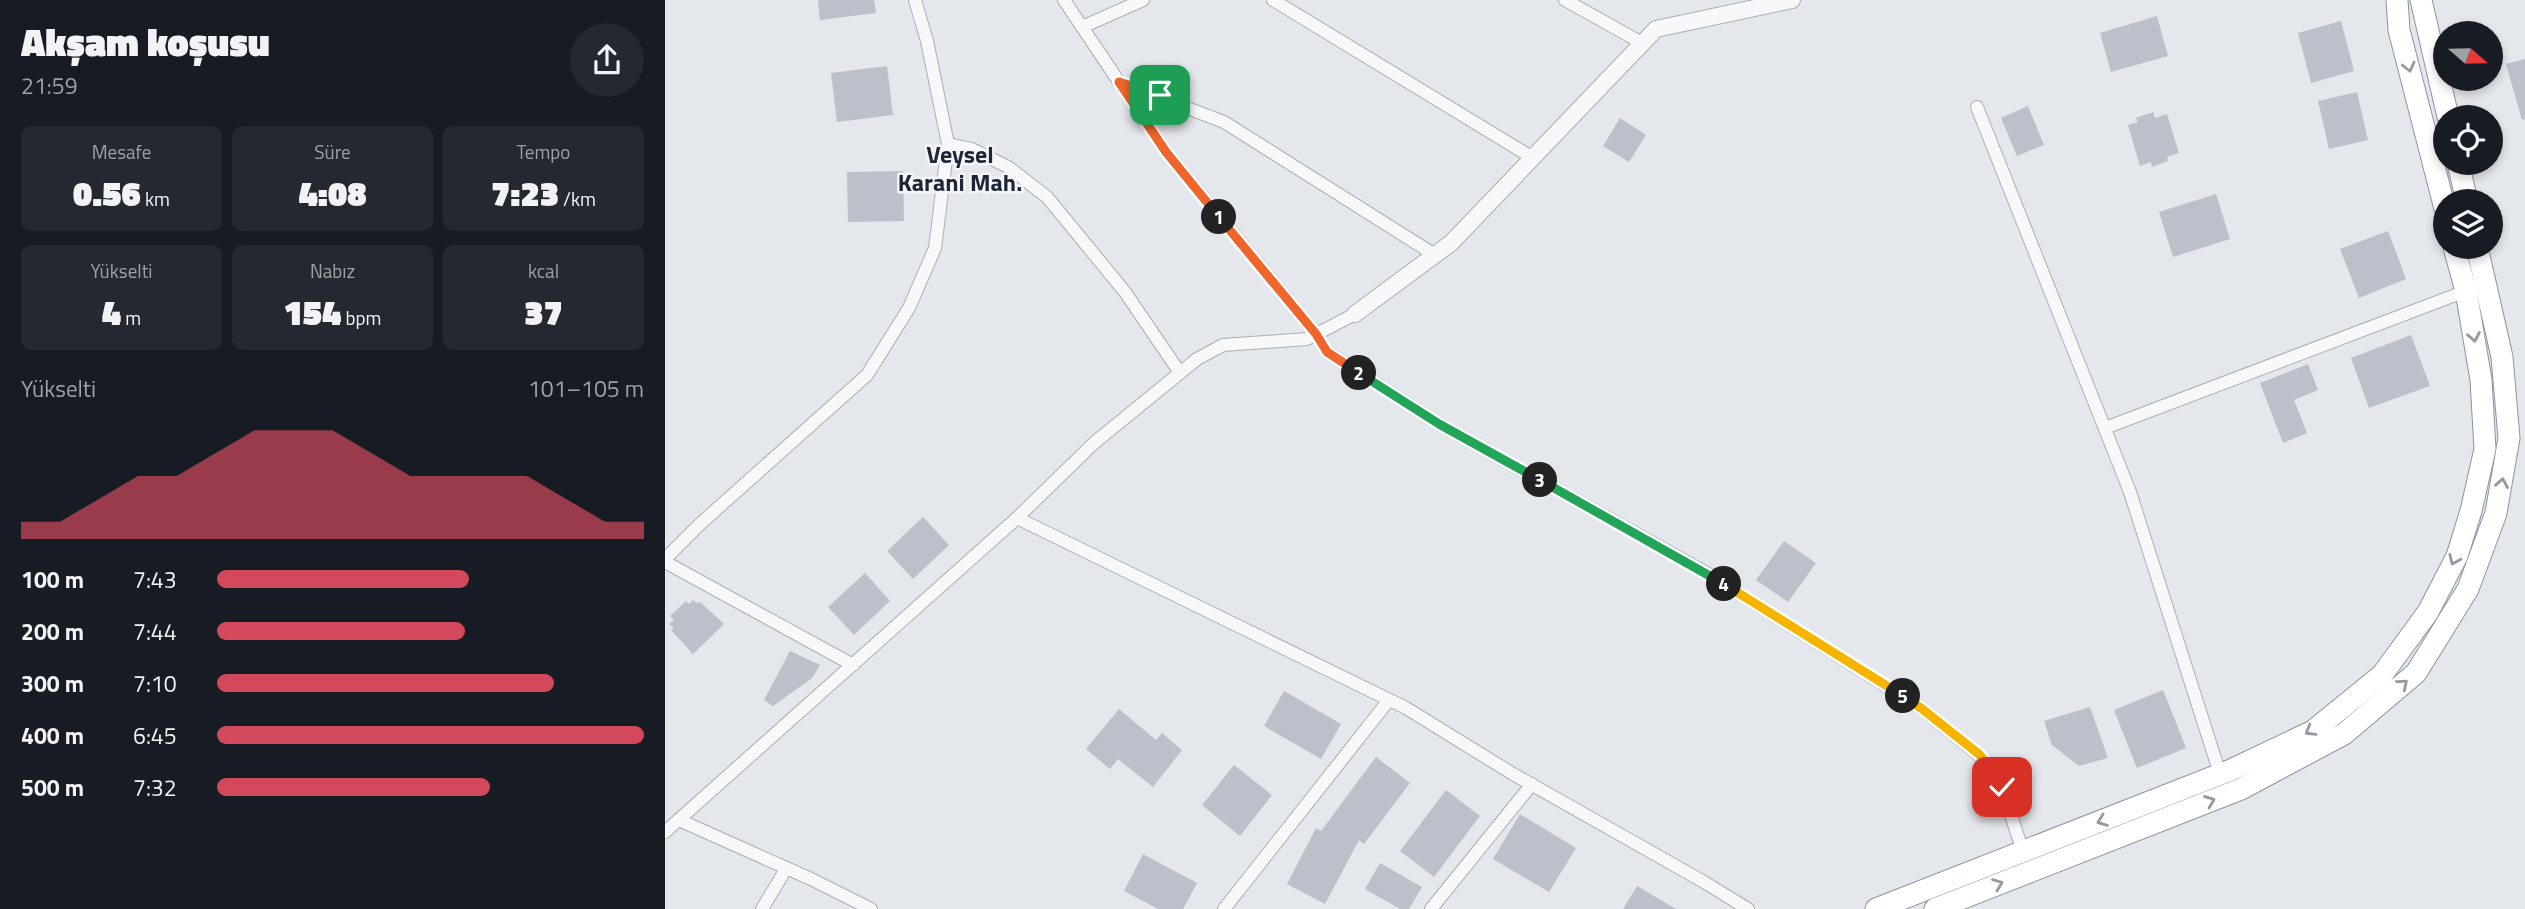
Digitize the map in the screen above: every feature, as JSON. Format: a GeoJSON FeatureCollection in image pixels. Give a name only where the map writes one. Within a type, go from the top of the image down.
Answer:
{"type":"FeatureCollection","features":[{"type":"Feature","properties":{"kind":"highway"},"geometry":{"type":"LineString","coordinates":[[2397,0],[2399,30],[2440,189]]}},
{"type":"Feature","properties":{"kind":"highway"},"geometry":{"type":"LineString","coordinates":[[2421,0],[2445,105]]}},
{"type":"Feature","properties":{"kind":"highway"},"geometry":{"type":"LineString","coordinates":[[1876,909],[2220,775],[2313,731],[2382,675],[2428,612],[2451,567],[2471,511],[2485,449],[2481,380],[2466,291],[2457,259]]}},
{"type":"Feature","properties":{"kind":"highway"},"geometry":{"type":"LineString","coordinates":[[1935,909],[2241,789],[2344,734],[2416,673],[2468,589],[2496,513],[2509,438],[2502,356],[2480,259]]}},
{"type":"Feature","properties":{"kind":"street"},"geometry":{"type":"LineString","coordinates":[[853,665],[665,561],[700,524],[867,375],[909,308],[935,248],[948,144],[927,41],[915,0]]}},
{"type":"Feature","properties":{"kind":"street"},"geometry":{"type":"LineString","coordinates":[[1064,0],[1166,152],[1316,334],[1327,352],[1439,424],[1705,572],[1921,708],[1980,755],[1995,776],[2002,787],[2023,852]]}},
{"type":"Feature","properties":{"kind":"street"},"geometry":{"type":"LineString","coordinates":[[1082,27],[1143,0]]}},
{"type":"Feature","properties":{"kind":"street"},"geometry":{"type":"LineString","coordinates":[[1273,0],[1533,158]]}},
{"type":"Feature","properties":{"kind":"street"},"geometry":{"type":"LineString","coordinates":[[1565,0],[1642,43]]}},
{"type":"Feature","properties":{"kind":"street"},"geometry":{"type":"LineString","coordinates":[[665,832],[1017,518],[1094,443],[1197,359],[1223,345],[1307,339],[1355,314],[1451,243],[1656,29],[1792,0]]}},
{"type":"Feature","properties":{"kind":"street"},"geometry":{"type":"LineString","coordinates":[[1119,82],[1224,122],[1436,255]]}},
{"type":"Feature","properties":{"kind":"street"},"geometry":{"type":"LineString","coordinates":[[1977,107],[2130,492],[2220,775]]}},
{"type":"Feature","properties":{"kind":"street"},"geometry":{"type":"LineString","coordinates":[[948,144],[972,149],[1008,167],[1047,197],[1125,292],[1180,373]]}},
{"type":"Feature","properties":{"kind":"street"},"geometry":{"type":"LineString","coordinates":[[2105,428],[2466,291]]}},
{"type":"Feature","properties":{"kind":"street"},"geometry":{"type":"LineString","coordinates":[[1017,518],[1389,700],[1748,909]]}},
{"type":"Feature","properties":{"kind":"street"},"geometry":{"type":"LineString","coordinates":[[1224,909],[1389,700]]}},
{"type":"Feature","properties":{"kind":"street"},"geometry":{"type":"LineString","coordinates":[[1431,909],[1532,785]]}},
{"type":"Feature","properties":{"kind":"street"},"geometry":{"type":"LineString","coordinates":[[679,820],[871,909]]}},
{"type":"Feature","properties":{"kind":"street"},"geometry":{"type":"LineString","coordinates":[[762,909],[786,869]]}},
{"type":"Feature","properties":{"kind":"building"},"geometry":{"type":"Polygon","coordinates":[[[818,0],[874,0],[876,13],[820,20],[818,0]]]}},
{"type":"Feature","properties":{"kind":"building"},"geometry":{"type":"Polygon","coordinates":[[[2157,16],[2168,56],[2111,72],[2100,33],[2157,16]]]}},
{"type":"Feature","properties":{"kind":"building"},"geometry":{"type":"Polygon","coordinates":[[[2341,21],[2354,71],[2311,83],[2298,33],[2341,21]]]}},
{"type":"Feature","properties":{"kind":"building"},"geometry":{"type":"Polygon","coordinates":[[[2525,59],[2525,119],[2522,120],[2506,64],[2525,59]]]}},
{"type":"Feature","properties":{"kind":"building"},"geometry":{"type":"Polygon","coordinates":[[[887,66],[893,115],[837,122],[831,73],[887,66]]]}},
{"type":"Feature","properties":{"kind":"building"},"geometry":{"type":"Polygon","coordinates":[[[2357,92],[2368,140],[2329,149],[2318,101],[2357,92]]]}},
{"type":"Feature","properties":{"kind":"building"},"geometry":{"type":"Polygon","coordinates":[[[2028,106],[2044,145],[2017,156],[2001,118],[2028,106]]]}},
{"type":"Feature","properties":{"kind":"building"},"geometry":{"type":"Polygon","coordinates":[[[2153,112],[2155,118],[2167,114],[2179,153],[2152,167],[2151,162],[2140,166],[2128,125],[2138,122],[2136,118],[2153,112]]]}},
{"type":"Feature","properties":{"kind":"building"},"geometry":{"type":"Polygon","coordinates":[[[1620,118],[1646,135],[1629,162],[1603,146],[1620,118]]]}},
{"type":"Feature","properties":{"kind":"building"},"geometry":{"type":"Polygon","coordinates":[[[903,171],[904,221],[848,222],[847,172],[903,171]]]}},
{"type":"Feature","properties":{"kind":"building"},"geometry":{"type":"Polygon","coordinates":[[[2216,194],[2230,239],[2173,257],[2159,212],[2216,194]]]}},
{"type":"Feature","properties":{"kind":"building"},"geometry":{"type":"Polygon","coordinates":[[[2388,231],[2406,279],[2359,298],[2340,249],[2388,231]]]}},
{"type":"Feature","properties":{"kind":"building"},"geometry":{"type":"Polygon","coordinates":[[[2411,335],[2430,386],[2369,408],[2351,358],[2411,335]]]}},
{"type":"Feature","properties":{"kind":"building"},"geometry":{"type":"Polygon","coordinates":[[[2308,364],[2318,390],[2294,400],[2307,433],[2283,443],[2260,383],[2308,364]]]}},
{"type":"Feature","properties":{"kind":"building"},"geometry":{"type":"Polygon","coordinates":[[[923,517],[949,545],[913,579],[887,551],[923,517]]]}},
{"type":"Feature","properties":{"kind":"building"},"geometry":{"type":"Polygon","coordinates":[[[1784,541],[1816,563],[1788,602],[1756,580],[1784,541]]]}},
{"type":"Feature","properties":{"kind":"building"},"geometry":{"type":"Polygon","coordinates":[[[865,573],[890,601],[854,635],[828,607],[865,573]]]}},
{"type":"Feature","properties":{"kind":"building"},"geometry":{"type":"Polygon","coordinates":[[[693,600],[700,602],[724,624],[693,654],[671,630],[674,628],[669,624],[674,620],[670,616],[686,601],[689,604],[693,600]]]}},
{"type":"Feature","properties":{"kind":"building"},"geometry":{"type":"Polygon","coordinates":[[[790,651],[820,665],[812,678],[773,706],[764,700],[790,651]]]}},
{"type":"Feature","properties":{"kind":"building"},"geometry":{"type":"Polygon","coordinates":[[[2163,690],[2186,748],[2137,768],[2114,710],[2163,690]]]}},
{"type":"Feature","properties":{"kind":"building"},"geometry":{"type":"Polygon","coordinates":[[[1284,691],[1341,724],[1321,759],[1264,726],[1284,691]]]}},
{"type":"Feature","properties":{"kind":"building"},"geometry":{"type":"Polygon","coordinates":[[[2090,707],[2108,758],[2079,766],[2052,745],[2044,721],[2090,707]]]}},
{"type":"Feature","properties":{"kind":"building"},"geometry":{"type":"Polygon","coordinates":[[[1119,709],[1156,740],[1162,733],[1182,750],[1153,787],[1118,759],[1110,769],[1086,749],[1119,709]]]}},
{"type":"Feature","properties":{"kind":"building"},"geometry":{"type":"Polygon","coordinates":[[[1376,757],[1410,783],[1364,844],[1359,840],[1325,904],[1287,884],[1316,828],[1321,831],[1376,757]]]}},
{"type":"Feature","properties":{"kind":"building"},"geometry":{"type":"Polygon","coordinates":[[[1234,765],[1272,795],[1240,836],[1202,805],[1234,765]]]}},
{"type":"Feature","properties":{"kind":"building"},"geometry":{"type":"Polygon","coordinates":[[[1446,790],[1480,816],[1434,877],[1400,851],[1446,790]]]}},
{"type":"Feature","properties":{"kind":"building"},"geometry":{"type":"Polygon","coordinates":[[[1520,814],[1576,848],[1549,892],[1493,859],[1520,814]]]}},
{"type":"Feature","properties":{"kind":"building"},"geometry":{"type":"Polygon","coordinates":[[[1143,854],[1197,883],[1183,909],[1158,909],[1124,891],[1143,854]]]}},
{"type":"Feature","properties":{"kind":"building"},"geometry":{"type":"Polygon","coordinates":[[[1380,863],[1422,887],[1409,909],[1400,909],[1365,889],[1380,863]]]}},
{"type":"Feature","properties":{"kind":"building"},"geometry":{"type":"Polygon","coordinates":[[[1637,886],[1676,909],[1623,909],[1637,886]]]}},
{"type":"Feature","properties":{"kind":"district","name":"Veysel Karani Mah."},"geometry":{"type":"Point","coordinates":[960,168]}},
{"type":"Feature","properties":{"kind":"route"},"geometry":{"type":"LineString","coordinates":[[1160,95],[1119,82],[1166,152],[1316,334],[1327,352],[1439,424],[1705,572],[1921,708],[1980,755],[2002,787]]}}]}
